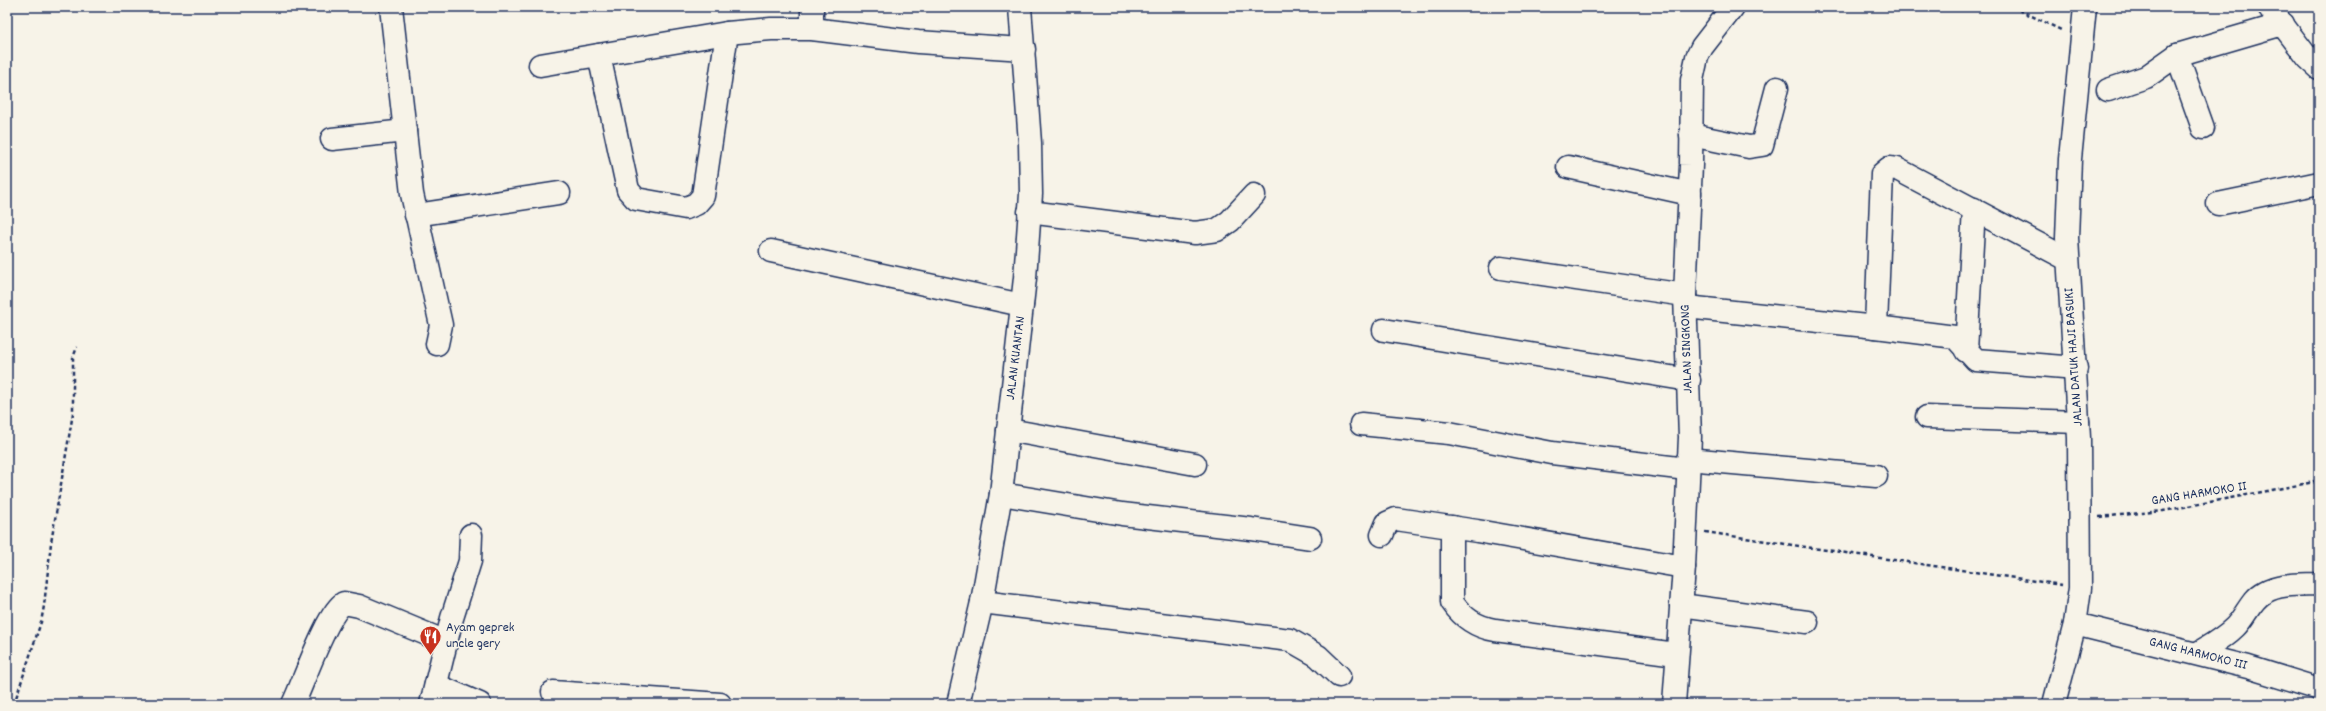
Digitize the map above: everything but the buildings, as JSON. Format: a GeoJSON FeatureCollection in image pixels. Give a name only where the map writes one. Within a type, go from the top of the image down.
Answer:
{"type":"FeatureCollection","features":[{"type":"Feature","properties":{"kind":"street"},"geometry":{"type":"LineString","coordinates":[[391,7],[416,215],[442,325],[437,344]]}},
{"type":"Feature","properties":{"kind":"street"},"geometry":{"type":"LineString","coordinates":[[812,7],[812,29]]}},
{"type":"Feature","properties":{"kind":"street","name":"JALAN KUANTAN"},"geometry":{"type":"LineString","coordinates":[[958,704],[982,602],[1001,494],[1022,305],[1029,212],[1030,143],[1020,7]]}},
{"type":"Feature","properties":{"kind":"street","name":"JALAN SINGKONG"},"geometry":{"type":"LineString","coordinates":[[1674,704],[1676,654],[1684,567],[1690,437],[1685,301],[1690,194],[1692,80],[1697,57],[1702,47],[1733,7]]}},
{"type":"Feature","properties":{"kind":"street","name":"JALAN DATUK HAJI BASUKI"},"geometry":{"type":"LineString","coordinates":[[2054,704],[2075,624],[2080,588],[2081,518],[2076,368],[2067,258],[2070,159],[2085,7]]}},
{"type":"Feature","properties":{"kind":"street"},"geometry":{"type":"LineString","coordinates":[[2108,90],[2146,77],[2177,55],[2279,13],[2308,58],[2319,68]]}},
{"type":"Feature","properties":{"kind":"street"},"geometry":{"type":"LineString","coordinates":[[540,65],[727,33],[771,29],[812,29],[918,42],[1024,49]]}},
{"type":"Feature","properties":{"kind":"street"},"geometry":{"type":"LineString","coordinates":[[599,55],[628,190],[636,199],[686,208],[696,204],[703,196],[727,33]]}},
{"type":"Feature","properties":{"kind":"street"},"geometry":{"type":"LineString","coordinates":[[2177,55],[2203,128]]}},
{"type":"Feature","properties":{"kind":"street"},"geometry":{"type":"LineString","coordinates":[[1691,135],[1750,147],[1762,145],[1765,141],[1777,88]]}},
{"type":"Feature","properties":{"kind":"street"},"geometry":{"type":"LineString","coordinates":[[332,139],[405,131]]}},
{"type":"Feature","properties":{"kind":"street"},"geometry":{"type":"LineString","coordinates":[[1568,168],[1690,194]]}},
{"type":"Feature","properties":{"kind":"street"},"geometry":{"type":"LineString","coordinates":[[1876,327],[1882,174],[1889,168],[1897,169],[2067,258]]}},
{"type":"Feature","properties":{"kind":"street"},"geometry":{"type":"LineString","coordinates":[[2218,204],[2319,183]]}},
{"type":"Feature","properties":{"kind":"street"},"geometry":{"type":"LineString","coordinates":[[416,215],[559,193]]}},
{"type":"Feature","properties":{"kind":"street"},"geometry":{"type":"LineString","coordinates":[[1029,212],[1195,233],[1217,230],[1230,221],[1254,195]]}},
{"type":"Feature","properties":{"kind":"street"},"geometry":{"type":"LineString","coordinates":[[1966,351],[1974,209]]}},
{"type":"Feature","properties":{"kind":"street"},"geometry":{"type":"LineString","coordinates":[[771,250],[1022,305]]}},
{"type":"Feature","properties":{"kind":"street"},"geometry":{"type":"LineString","coordinates":[[1500,268],[1685,301],[1954,337],[1976,360],[2076,368]]}},
{"type":"Feature","properties":{"kind":"street"},"geometry":{"type":"LineString","coordinates":[[1384,330],[1689,380]]}},
{"type":"Feature","properties":{"kind":"street"},"geometry":{"type":"LineString","coordinates":[[1927,417],[2078,422]]}},
{"type":"Feature","properties":{"kind":"street"},"geometry":{"type":"LineString","coordinates":[[1361,424],[1449,433],[1552,453],[1688,464],[1876,476]]}},
{"type":"Feature","properties":{"kind":"street"},"geometry":{"type":"LineString","coordinates":[[1008,430],[1195,464]]}},
{"type":"Feature","properties":{"kind":"street"},"geometry":{"type":"LineString","coordinates":[[1001,494],[1122,514],[1251,529],[1310,538]]}},
{"type":"Feature","properties":{"kind":"street"},"geometry":{"type":"LineString","coordinates":[[1382,535],[1387,523],[1396,519],[1452,527],[1684,567]]}},
{"type":"Feature","properties":{"kind":"street"},"geometry":{"type":"LineString","coordinates":[[1452,527],[1452,602],[1459,612],[1481,628],[1676,654]]}},
{"type":"Feature","properties":{"kind":"street"},"geometry":{"type":"LineString","coordinates":[[471,535],[470,561],[446,642],[434,694],[480,704]]}},
{"type":"Feature","properties":{"kind":"street"},"geometry":{"type":"LineString","coordinates":[[2198,654],[2223,638],[2237,626],[2256,597],[2265,591],[2280,586],[2319,584]]}},
{"type":"Feature","properties":{"kind":"street"},"geometry":{"type":"LineString","coordinates":[[982,602],[1290,640],[1318,656],[1339,676]]}},
{"type":"Feature","properties":{"kind":"street"},"geometry":{"type":"LineString","coordinates":[[293,704],[328,624],[344,603],[359,606],[446,642]]}},
{"type":"Feature","properties":{"kind":"street"},"geometry":{"type":"LineString","coordinates":[[1681,605],[1807,622]]}},
{"type":"Feature","properties":{"kind":"street","name":"GANG HARMOKO III"},"geometry":{"type":"LineString","coordinates":[[2075,624],[2198,654],[2319,689]]}},
{"type":"Feature","properties":{"kind":"street"},"geometry":{"type":"LineString","coordinates":[[553,692],[720,704]]}},
{"type":"Feature","properties":{"kind":"path"},"geometry":{"type":"LineString","coordinates":[[2013,7],[2082,39]]}},
{"type":"Feature","properties":{"kind":"path"},"geometry":{"type":"LineString","coordinates":[[14,704],[41,622],[44,606],[53,528],[73,413],[73,358],[77,347]]}},
{"type":"Feature","properties":{"kind":"path","name":"GANG HARMOKO II"},"geometry":{"type":"LineString","coordinates":[[2081,518],[2163,512],[2319,481]]}},
{"type":"Feature","properties":{"kind":"path"},"geometry":{"type":"LineString","coordinates":[[1686,530],[1721,533],[2080,588]]}},
{"type":"Feature","properties":{"kind":"place","name":"Ayam geprek uncle gery"},"geometry":{"type":"Point","coordinates":[431,656]}}]}
